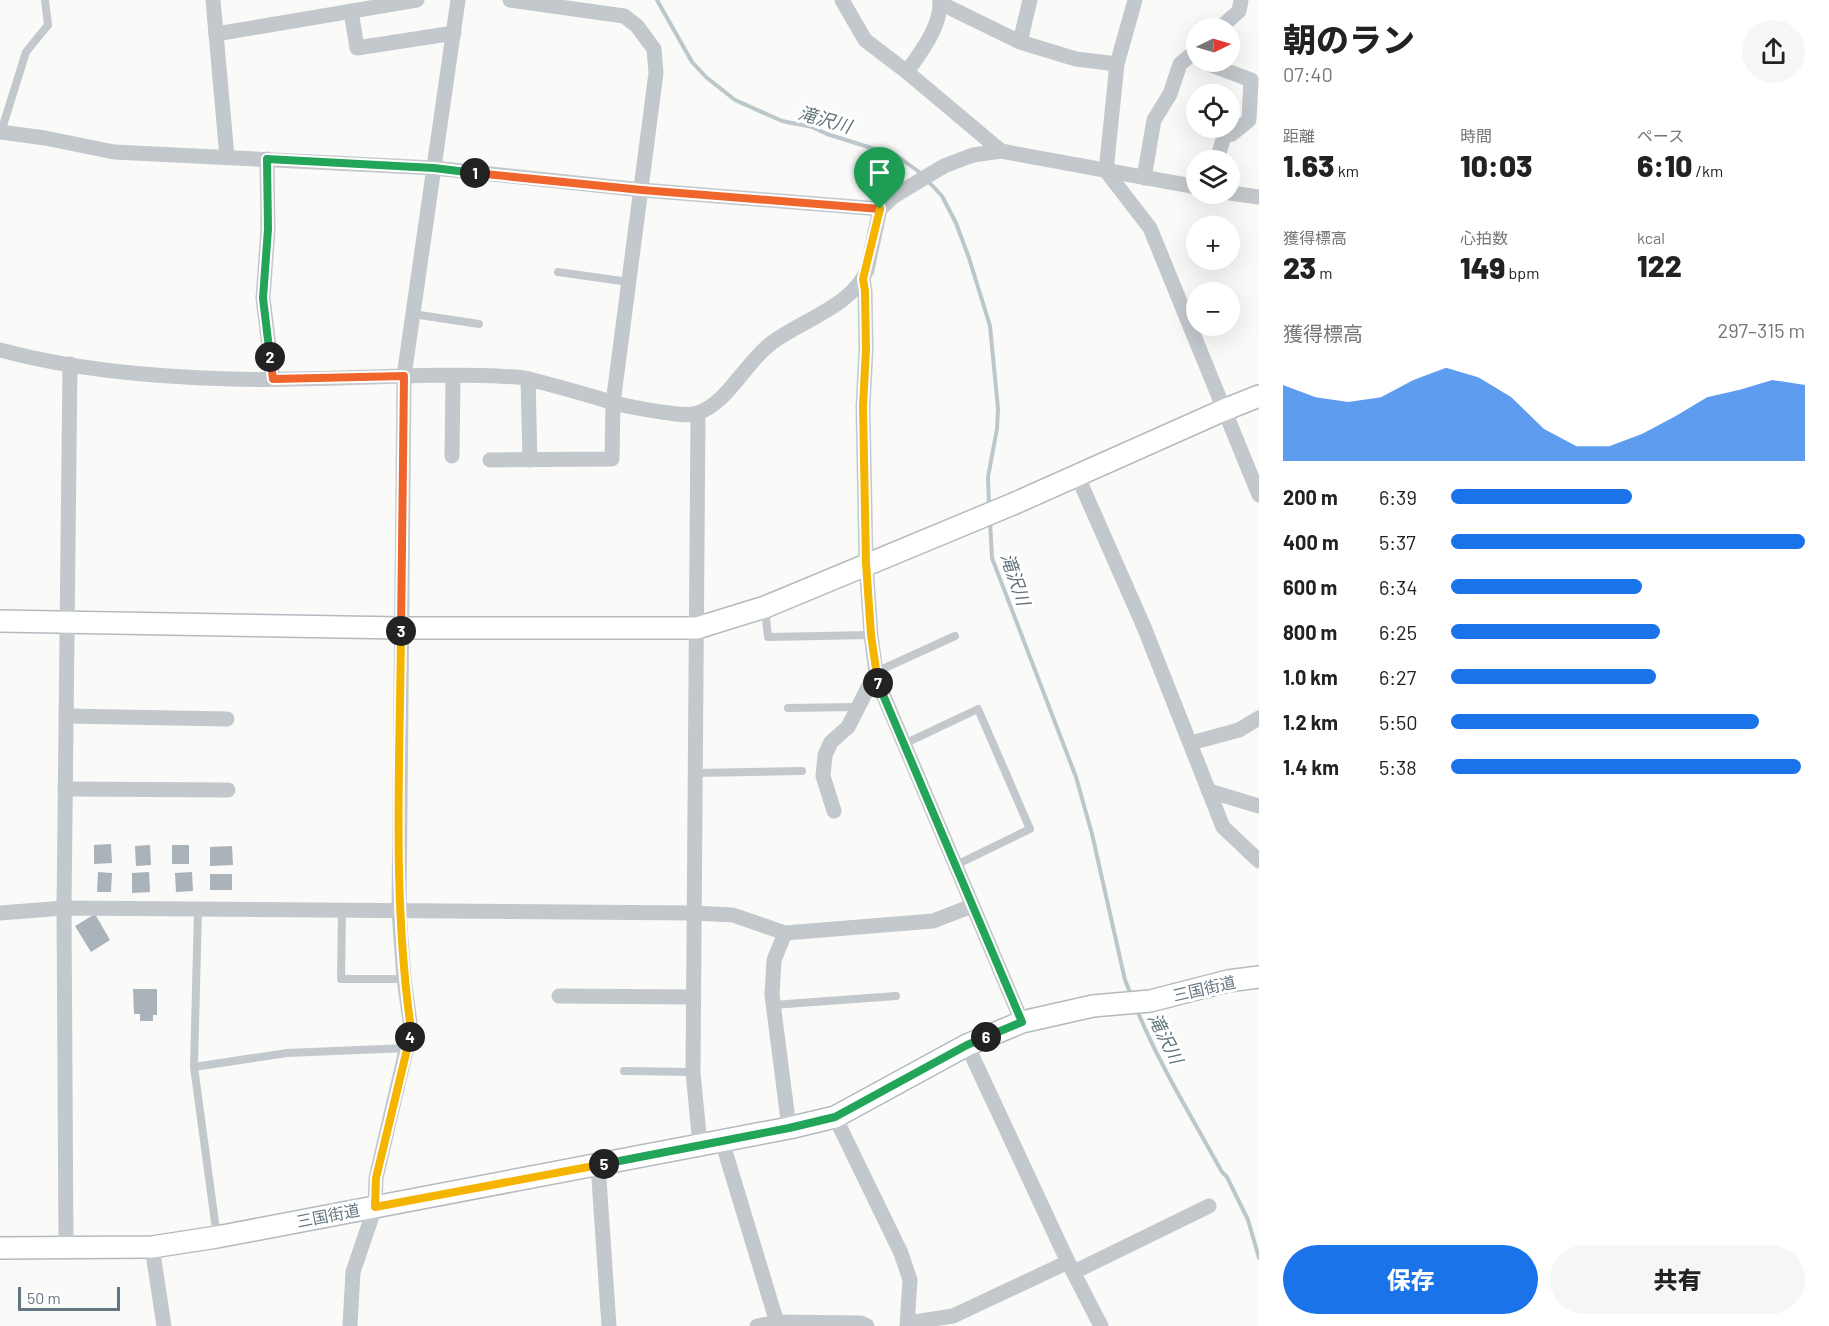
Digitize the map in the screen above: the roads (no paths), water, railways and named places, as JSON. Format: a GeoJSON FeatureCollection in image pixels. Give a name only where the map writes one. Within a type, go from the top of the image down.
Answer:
{"type":"FeatureCollection","features":[{"type":"Feature","properties":{"kind":"street"},"geometry":{"type":"LineString","coordinates":[[213,0],[226,157]]}},
{"type":"Feature","properties":{"kind":"street"},"geometry":{"type":"LineString","coordinates":[[216,34],[417,0]]}},
{"type":"Feature","properties":{"kind":"street"},"geometry":{"type":"LineString","coordinates":[[350,1326],[353,1272],[375,1207],[376,1178],[411,1029],[404,979],[399,912],[404,376],[459,0]]}},
{"type":"Feature","properties":{"kind":"street"},"geometry":{"type":"LineString","coordinates":[[490,460],[612,459],[613,403],[656,72],[654,50],[637,26],[624,16],[570,4],[510,0]]}},
{"type":"Feature","properties":{"kind":"street"},"geometry":{"type":"LineString","coordinates":[[842,0],[865,40],[1001,151]]}},
{"type":"Feature","properties":{"kind":"street"},"geometry":{"type":"LineString","coordinates":[[1020,42],[1030,0]]}},
{"type":"Feature","properties":{"kind":"street"},"geometry":{"type":"LineString","coordinates":[[1135,0],[1117,64],[1106,171],[1150,228],[1259,495]]}},
{"type":"Feature","properties":{"kind":"street"},"geometry":{"type":"LineString","coordinates":[[1231,18],[1239,10],[1241,0]]}},
{"type":"Feature","properties":{"kind":"street"},"geometry":{"type":"LineString","coordinates":[[907,72],[932,33],[941,13],[940,2]]}},
{"type":"Feature","properties":{"kind":"street"},"geometry":{"type":"LineString","coordinates":[[940,2],[1020,42],[1076,59],[1117,64]]}},
{"type":"Feature","properties":{"kind":"street"},"geometry":{"type":"LineString","coordinates":[[351,11],[357,48],[454,33]]}},
{"type":"Feature","properties":{"kind":"street"},"geometry":{"type":"LineString","coordinates":[[1144,178],[1154,120],[1170,94],[1180,64],[1186,62]]}},
{"type":"Feature","properties":{"kind":"street"},"geometry":{"type":"LineString","coordinates":[[1220,150],[1224,136],[1232,134],[1249,120],[1251,80],[1232,72]]}},
{"type":"Feature","properties":{"kind":"street"},"geometry":{"type":"LineString","coordinates":[[0,132],[45,138],[114,152],[434,168],[642,190],[880,209]]}},
{"type":"Feature","properties":{"kind":"street"},"geometry":{"type":"LineString","coordinates":[[1022,1022],[876,680],[866,563],[863,406],[866,349],[863,279],[880,209],[894,196],[944,166],[973,155],[1001,151],[1186,185]]}},
{"type":"Feature","properties":{"kind":"street"},"geometry":{"type":"LineString","coordinates":[[267,159],[268,229],[263,298],[273,379]]}},
{"type":"Feature","properties":{"kind":"street"},"geometry":{"type":"LineString","coordinates":[[1240,194],[1259,197]]}},
{"type":"Feature","properties":{"kind":"street"},"geometry":{"type":"LineString","coordinates":[[0,350],[118,372],[232,380],[404,376],[519,377],[588,394],[613,403],[681,415],[698,413],[725,394],[770,344],[842,300],[863,279]]}},
{"type":"Feature","properties":{"kind":"street"},"geometry":{"type":"LineString","coordinates":[[66,1248],[64,908],[70,364]]}},
{"type":"Feature","properties":{"kind":"street"},"geometry":{"type":"LineString","coordinates":[[452,456],[453,376]]}},
{"type":"Feature","properties":{"kind":"street"},"geometry":{"type":"LineString","coordinates":[[528,379],[530,460]]}},
{"type":"Feature","properties":{"kind":"street"},"geometry":{"type":"LineString","coordinates":[[0,621],[401,628],[697,628],[765,607],[1012,504],[1259,396]]}},
{"type":"Feature","properties":{"kind":"street"},"geometry":{"type":"LineString","coordinates":[[698,413],[693,1072],[700,1145]]}},
{"type":"Feature","properties":{"kind":"street"},"geometry":{"type":"LineString","coordinates":[[1077,475],[1143,627],[1223,827],[1259,861]]}},
{"type":"Feature","properties":{"kind":"street"},"geometry":{"type":"LineString","coordinates":[[834,811],[823,776],[825,755],[831,742],[848,727],[876,672]]}},
{"type":"Feature","properties":{"kind":"street"},"geometry":{"type":"LineString","coordinates":[[66,716],[227,719]]}},
{"type":"Feature","properties":{"kind":"street"},"geometry":{"type":"LineString","coordinates":[[1191,743],[1239,730],[1259,718]]}},
{"type":"Feature","properties":{"kind":"street"},"geometry":{"type":"LineString","coordinates":[[65,789],[228,790]]}},
{"type":"Feature","properties":{"kind":"street"},"geometry":{"type":"LineString","coordinates":[[1209,791],[1259,806]]}},
{"type":"Feature","properties":{"kind":"street"},"geometry":{"type":"LineString","coordinates":[[0,913],[64,908],[693,913],[733,915],[785,933],[933,921],[972,906]]}},
{"type":"Feature","properties":{"kind":"street"},"geometry":{"type":"LineString","coordinates":[[785,933],[774,960],[773,1005],[789,1128]]}},
{"type":"Feature","properties":{"kind":"street","name":"三国街道"},"geometry":{"type":"LineString","coordinates":[[0,1248],[152,1247],[217,1237],[789,1128],[835,1117],[967,1045],[1022,1022],[1093,1006],[1150,1001],[1228,981],[1259,977]]}},
{"type":"Feature","properties":{"kind":"street"},"geometry":{"type":"LineString","coordinates":[[559,996],[693,997]]}},
{"type":"Feature","properties":{"kind":"street"},"geometry":{"type":"LineString","coordinates":[[967,1045],[1101,1326]]}},
{"type":"Feature","properties":{"kind":"street"},"geometry":{"type":"LineString","coordinates":[[835,1117],[902,1253],[909,1280],[907,1325],[953,1316],[1209,1206]]}},
{"type":"Feature","properties":{"kind":"street"},"geometry":{"type":"LineString","coordinates":[[722,1141],[778,1324]]}},
{"type":"Feature","properties":{"kind":"street"},"geometry":{"type":"LineString","coordinates":[[597,1166],[609,1326]]}},
{"type":"Feature","properties":{"kind":"street"},"geometry":{"type":"LineString","coordinates":[[152,1247],[164,1326]]}},
{"type":"Feature","properties":{"kind":"street"},"geometry":{"type":"LineString","coordinates":[[757,1326],[861,1323],[867,1326]]}},
{"type":"Feature","properties":{"kind":"lane"},"geometry":{"type":"LineString","coordinates":[[0,132],[26,52],[48,25],[45,0]]}},
{"type":"Feature","properties":{"kind":"lane"},"geometry":{"type":"LineString","coordinates":[[558,272],[629,282]]}},
{"type":"Feature","properties":{"kind":"lane"},"geometry":{"type":"LineString","coordinates":[[413,314],[479,324]]}},
{"type":"Feature","properties":{"kind":"lane"},"geometry":{"type":"LineString","coordinates":[[765,607],[768,637],[871,635]]}},
{"type":"Feature","properties":{"kind":"lane"},"geometry":{"type":"LineString","coordinates":[[876,672],[955,636]]}},
{"type":"Feature","properties":{"kind":"lane"},"geometry":{"type":"LineString","coordinates":[[788,708],[858,708]]}},
{"type":"Feature","properties":{"kind":"lane"},"geometry":{"type":"LineString","coordinates":[[904,744],[978,709],[1030,829],[954,866]]}},
{"type":"Feature","properties":{"kind":"lane"},"geometry":{"type":"LineString","coordinates":[[695,772],[802,771]]}},
{"type":"Feature","properties":{"kind":"lane"},"geometry":{"type":"LineString","coordinates":[[198,910],[194,1067],[217,1237]]}},
{"type":"Feature","properties":{"kind":"lane"},"geometry":{"type":"LineString","coordinates":[[342,911],[341,979],[404,979]]}},
{"type":"Feature","properties":{"kind":"lane"},"geometry":{"type":"LineString","coordinates":[[773,1005],[896,996]]}},
{"type":"Feature","properties":{"kind":"lane"},"geometry":{"type":"LineString","coordinates":[[194,1067],[287,1053],[408,1048]]}},
{"type":"Feature","properties":{"kind":"lane"},"geometry":{"type":"LineString","coordinates":[[624,1071],[693,1072]]}},
{"type":"Feature","properties":{"kind":"waterway","name":"滝沢川"},"geometry":{"type":"LineString","coordinates":[[657,0],[692,62],[706,77],[735,100],[782,121],[812,127],[897,156],[922,174]]}},
{"type":"Feature","properties":{"kind":"waterway","name":"滝沢川"},"geometry":{"type":"LineString","coordinates":[[927,180],[942,196],[956,223],[990,326],[998,409],[997,429],[988,477],[989,507]]}},
{"type":"Feature","properties":{"kind":"waterway","name":"滝沢川"},"geometry":{"type":"LineString","coordinates":[[990,521],[992,558],[1076,777],[1092,834],[1125,980],[1131,995]]}},
{"type":"Feature","properties":{"kind":"waterway","name":"滝沢川"},"geometry":{"type":"LineString","coordinates":[[1137,1010],[1177,1092],[1227,1177],[1248,1220],[1259,1258]]}}]}
